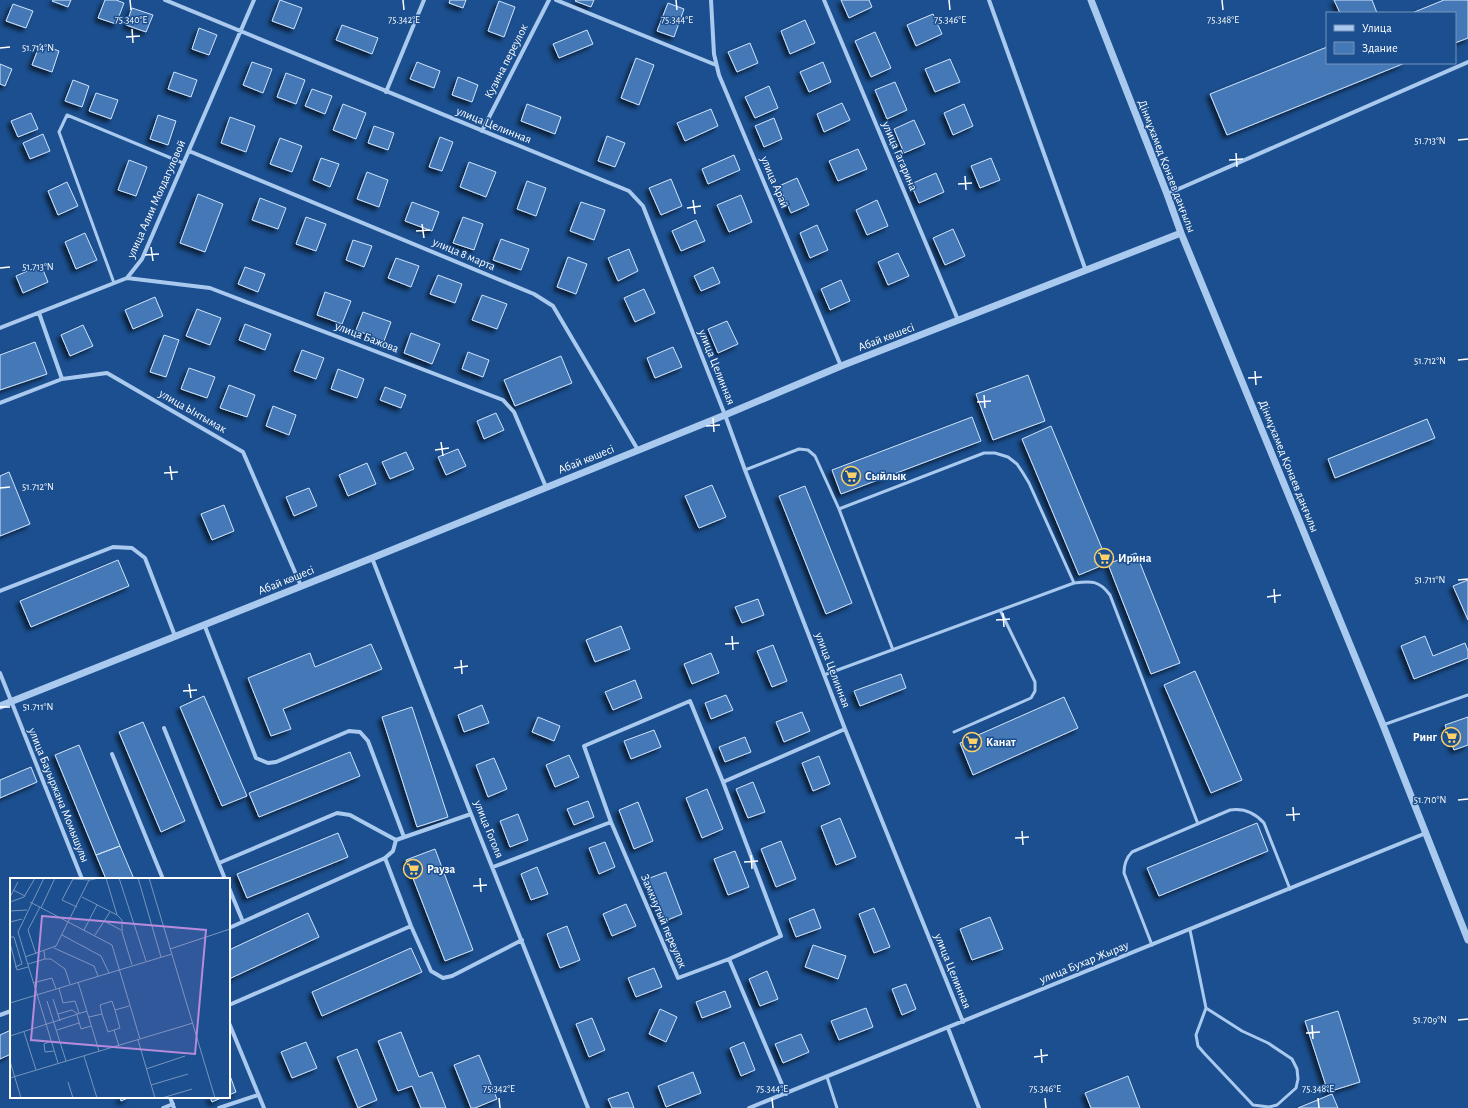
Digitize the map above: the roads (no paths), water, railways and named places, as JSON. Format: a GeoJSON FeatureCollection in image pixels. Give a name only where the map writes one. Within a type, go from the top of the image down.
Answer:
{"type":"FeatureCollection","features":[{"type":"Feature","properties":{"kind":"street","name":"улица Целинная"},"geometry":{"type":"LineString","coordinates":[[165,0],[629,191],[643,206],[726,415],[745,470],[845,729],[963,1022]]}},
{"type":"Feature","properties":{"kind":"street","name":"улица Алии Молдагуловой"},"geometry":{"type":"LineString","coordinates":[[127,278],[142,259],[254,0]]}},
{"type":"Feature","properties":{"kind":"street"},"geometry":{"type":"LineString","coordinates":[[386,92],[424,0]]}},
{"type":"Feature","properties":{"kind":"street","name":"Кузина переулок"},"geometry":{"type":"LineString","coordinates":[[482,131],[549,0]]}},
{"type":"Feature","properties":{"kind":"street"},"geometry":{"type":"LineString","coordinates":[[556,0],[716,66]]}},
{"type":"Feature","properties":{"kind":"street","name":"улица Арай"},"geometry":{"type":"LineString","coordinates":[[712,0],[714,54],[716,66],[841,366]]}},
{"type":"Feature","properties":{"kind":"street","name":"улица Гагарина"},"geometry":{"type":"LineString","coordinates":[[824,0],[958,320]]}},
{"type":"Feature","properties":{"kind":"street"},"geometry":{"type":"LineString","coordinates":[[989,0],[1086,270]]}},
{"type":"Feature","properties":{"kind":"street","name":"Дінмұхамед Қонаев даңғылы"},"geometry":{"type":"LineString","coordinates":[[1091,0],[1181,233],[1383,725],[1468,940]]}},
{"type":"Feature","properties":{"kind":"street"},"geometry":{"type":"LineString","coordinates":[[1167,194],[1468,62]]}},
{"type":"Feature","properties":{"kind":"street","name":"улица 8 марта"},"geometry":{"type":"LineString","coordinates":[[189,150],[534,294],[553,306],[638,450]]}},
{"type":"Feature","properties":{"kind":"street","name":"Абай көшесі"},"geometry":{"type":"LineString","coordinates":[[0,706],[726,415],[841,366],[1181,233]]}},
{"type":"Feature","properties":{"kind":"street"},"geometry":{"type":"LineString","coordinates":[[0,328],[127,278]]}},
{"type":"Feature","properties":{"kind":"street","name":"улица Бажова"},"geometry":{"type":"LineString","coordinates":[[127,278],[210,288],[503,400],[514,412],[546,487]]}},
{"type":"Feature","properties":{"kind":"street"},"geometry":{"type":"LineString","coordinates":[[39,313],[62,379]]}},
{"type":"Feature","properties":{"kind":"street","name":"улица Ынтымак"},"geometry":{"type":"LineString","coordinates":[[0,403],[62,379],[107,373],[243,452],[301,586]]}},
{"type":"Feature","properties":{"kind":"street"},"geometry":{"type":"LineString","coordinates":[[0,591],[113,547],[132,548],[145,558],[174,636]]}},
{"type":"Feature","properties":{"kind":"street","name":"улица Гоголя"},"geometry":{"type":"LineString","coordinates":[[372,558],[471,814],[588,1108]]}},
{"type":"Feature","properties":{"kind":"street"},"geometry":{"type":"LineString","coordinates":[[204,624],[256,758],[268,763],[276,762],[349,731],[360,732],[368,741],[404,837]]}},
{"type":"Feature","properties":{"kind":"street","name":"улица Бауыржана Момышулы"},"geometry":{"type":"LineString","coordinates":[[0,673],[82,878]]}},
{"type":"Feature","properties":{"kind":"street","name":"Замкнутый переулок"},"geometry":{"type":"LineString","coordinates":[[690,700],[723,782],[781,936],[729,959],[678,978],[611,822],[584,746],[690,700]]}},
{"type":"Feature","properties":{"kind":"street"},"geometry":{"type":"LineString","coordinates":[[164,728],[225,878]]}},
{"type":"Feature","properties":{"kind":"street"},"geometry":{"type":"LineString","coordinates":[[723,782],[845,729]]}},
{"type":"Feature","properties":{"kind":"street"},"geometry":{"type":"LineString","coordinates":[[112,754],[163,878]]}},
{"type":"Feature","properties":{"kind":"street"},"geometry":{"type":"LineString","coordinates":[[219,863],[337,813],[350,815],[396,840],[471,814]]}},
{"type":"Feature","properties":{"kind":"street"},"geometry":{"type":"LineString","coordinates":[[493,867],[611,822]]}},
{"type":"Feature","properties":{"kind":"street","name":"улица Бухар Жырау"},"geometry":{"type":"LineString","coordinates":[[749,1108],[1426,833]]}},
{"type":"Feature","properties":{"kind":"street"},"geometry":{"type":"LineString","coordinates":[[230,928],[385,858],[393,851],[396,840]]}},
{"type":"Feature","properties":{"kind":"street"},"geometry":{"type":"LineString","coordinates":[[385,858],[411,926],[432,971],[443,978],[452,976],[522,940]]}},
{"type":"Feature","properties":{"kind":"street"},"geometry":{"type":"LineString","coordinates":[[230,891],[242,922]]}},
{"type":"Feature","properties":{"kind":"street"},"geometry":{"type":"LineString","coordinates":[[230,1005],[411,926]]}},
{"type":"Feature","properties":{"kind":"street"},"geometry":{"type":"LineString","coordinates":[[729,959],[786,1094]]}},
{"type":"Feature","properties":{"kind":"street"},"geometry":{"type":"LineString","coordinates":[[0,1015],[10,1011]]}},
{"type":"Feature","properties":{"kind":"street"},"geometry":{"type":"LineString","coordinates":[[230,1025],[264,1108]]}},
{"type":"Feature","properties":{"kind":"street"},"geometry":{"type":"LineString","coordinates":[[948,1028],[979,1108]]}},
{"type":"Feature","properties":{"kind":"street"},"geometry":{"type":"LineString","coordinates":[[219,1108],[258,1095]]}},
{"type":"Feature","properties":{"kind":"street"},"geometry":{"type":"LineString","coordinates":[[163,1108],[174,1106]]}},
{"type":"Feature","properties":{"kind":"lane"},"geometry":{"type":"LineString","coordinates":[[114,283],[59,132],[67,115],[183,163]]}},
{"type":"Feature","properties":{"kind":"lane"},"geometry":{"type":"LineString","coordinates":[[745,470],[799,449],[808,450],[815,456],[839,509],[893,650]]}},
{"type":"Feature","properties":{"kind":"lane"},"geometry":{"type":"LineString","coordinates":[[839,509],[984,453],[995,453],[1008,457],[1017,464],[1029,483],[1074,583]]}},
{"type":"Feature","properties":{"kind":"lane"},"geometry":{"type":"LineString","coordinates":[[824,675],[1074,583],[1090,581],[1095,582],[1101,585],[1110,595],[1198,824]]}},
{"type":"Feature","properties":{"kind":"lane"},"geometry":{"type":"LineString","coordinates":[[954,732],[1031,698],[1035,691],[1035,682],[1000,610]]}},
{"type":"Feature","properties":{"kind":"lane"},"geometry":{"type":"LineString","coordinates":[[1383,725],[1468,695]]}},
{"type":"Feature","properties":{"kind":"lane"},"geometry":{"type":"LineString","coordinates":[[1152,945],[1124,873],[1128,856],[1132,852],[1230,810],[1237,809],[1251,813],[1264,823],[1290,889]]}},
{"type":"Feature","properties":{"kind":"lane"},"geometry":{"type":"LineString","coordinates":[[1190,930],[1206,1008],[1196,1035],[1198,1046],[1254,1105],[1269,1107],[1277,1105],[1296,1088],[1298,1079],[1292,1059],[1268,1043],[1242,1031],[1206,1008]]}},
{"type":"Feature","properties":{"kind":"lane"},"geometry":{"type":"LineString","coordinates":[[827,1077],[837,1108]]}},
{"type":"Feature","properties":{"kind":"place","name":"Сыйлык"},"geometry":{"type":"Point","coordinates":[851,476]}},
{"type":"Feature","properties":{"kind":"place","name":"Ирина"},"geometry":{"type":"Point","coordinates":[1104,558]}},
{"type":"Feature","properties":{"kind":"place","name":"Ринг"},"geometry":{"type":"Point","coordinates":[1451,737]}},
{"type":"Feature","properties":{"kind":"place","name":"Канат"},"geometry":{"type":"Point","coordinates":[972,742]}},
{"type":"Feature","properties":{"kind":"place","name":"Рауза"},"geometry":{"type":"Point","coordinates":[413,869]}}]}
